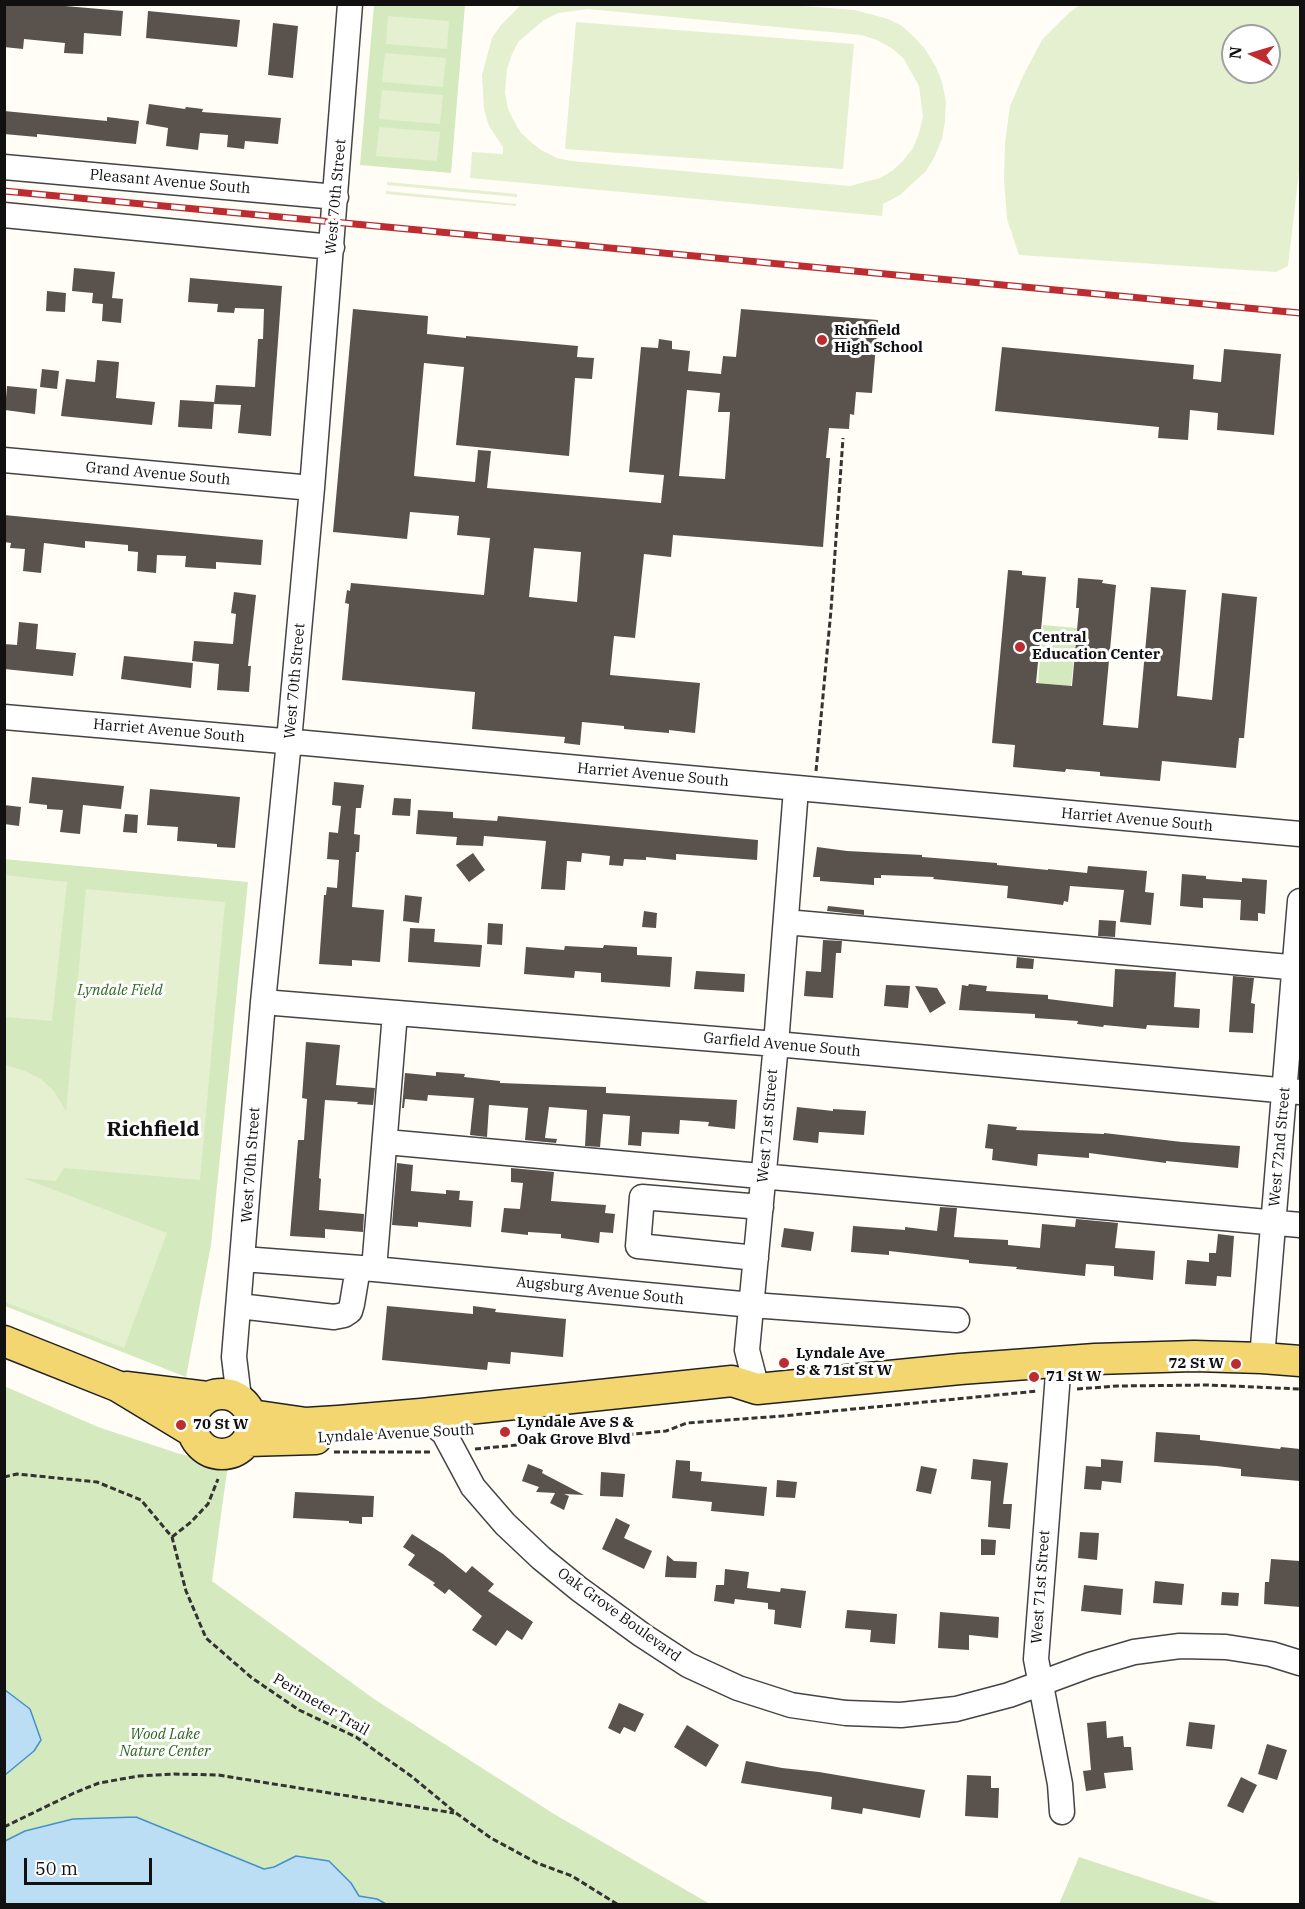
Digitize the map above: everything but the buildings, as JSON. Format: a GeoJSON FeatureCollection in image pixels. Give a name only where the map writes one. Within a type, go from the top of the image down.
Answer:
{"type":"FeatureCollection","features":[{"type":"Feature","properties":{"kind":"main road","name":"Lyndale Avenue South"},"geometry":{"type":"LineString","coordinates":[[4,1341],[117,1386],[193,1432],[204,1448],[212,1453],[231,1453],[240,1448],[232,1409]]}},
{"type":"Feature","properties":{"kind":"main road","name":"Lyndale Avenue South"},"geometry":{"type":"LineString","coordinates":[[117,1386],[306,1423],[421,1414],[732,1381],[757,1389],[1059,1361],[1183,1356],[1300,1361]]}},
{"type":"Feature","properties":{"kind":"main road","name":"Lyndale Avenue South"},"geometry":{"type":"LineString","coordinates":[[232,1409],[441,1442],[739,1401],[757,1389]]}},
{"type":"Feature","properties":{"kind":"main road"},"geometry":{"type":"LineString","coordinates":[[193,1432],[191,1422],[199,1403],[232,1409]]}},
{"type":"Feature","properties":{"kind":"street","name":"West 70th Street"},"geometry":{"type":"LineString","coordinates":[[232,1409],[234,1357],[263,1002],[290,741],[350,4]]}},
{"type":"Feature","properties":{"kind":"street","name":"Pleasant Avenue South"},"geometry":{"type":"LineString","coordinates":[[4,167],[336,197]]}},
{"type":"Feature","properties":{"kind":"street"},"geometry":{"type":"LineString","coordinates":[[4,215],[332,247]]}},
{"type":"Feature","properties":{"kind":"street","name":"Grand Avenue South"},"geometry":{"type":"LineString","coordinates":[[4,460],[312,488]]}},
{"type":"Feature","properties":{"kind":"street","name":"Harriet Avenue South"},"geometry":{"type":"LineString","coordinates":[[4,717],[290,741],[1300,834]]}},
{"type":"Feature","properties":{"kind":"street","name":"West 71st Street"},"geometry":{"type":"LineString","coordinates":[[757,1389],[747,1350],[776,1044],[796,789]]}},
{"type":"Feature","properties":{"kind":"street","name":"West 72nd Street"},"geometry":{"type":"LineString","coordinates":[[1262,1358],[1273,1223],[1293,1091],[1300,901]]}},
{"type":"Feature","properties":{"kind":"street"},"geometry":{"type":"LineString","coordinates":[[786,922],[1298,968]]}},
{"type":"Feature","properties":{"kind":"street","name":"Garfield Avenue South"},"geometry":{"type":"LineString","coordinates":[[263,1002],[776,1044],[1293,1091]]}},
{"type":"Feature","properties":{"kind":"street"},"geometry":{"type":"LineString","coordinates":[[239,1306],[334,1317],[350,1311],[366,1268],[386,1142],[395,1013]]}},
{"type":"Feature","properties":{"kind":"street"},"geometry":{"type":"LineString","coordinates":[[386,1142],[1300,1225]]}},
{"type":"Feature","properties":{"kind":"street"},"geometry":{"type":"LineString","coordinates":[[756,1258],[638,1246],[642,1197],[761,1207]]}},
{"type":"Feature","properties":{"kind":"street","name":"Augsburg Avenue South"},"geometry":{"type":"LineString","coordinates":[[243,1259],[366,1268],[752,1305],[957,1320]]}},
{"type":"Feature","properties":{"kind":"street","name":"West 71st Street"},"geometry":{"type":"LineString","coordinates":[[1059,1361],[1036,1659],[1060,1784],[1062,1812]]}},
{"type":"Feature","properties":{"kind":"street","name":"Oak Grove Boulevard"},"geometry":{"type":"LineString","coordinates":[[421,1414],[473,1487],[505,1524],[541,1558],[642,1635],[688,1665],[738,1688],[791,1705],[846,1713],[901,1715],[956,1709],[1009,1695],[1134,1652],[1180,1646],[1226,1647],[1271,1654],[1300,1663]]}},
{"type":"Feature","properties":{"kind":"path"},"geometry":{"type":"LineString","coordinates":[[816,775],[843,438]]}},
{"type":"Feature","properties":{"kind":"path"},"geometry":{"type":"LineString","coordinates":[[1075,1389],[1208,1385],[1300,1389]]}},
{"type":"Feature","properties":{"kind":"path"},"geometry":{"type":"LineString","coordinates":[[471,1449],[666,1431],[687,1423],[1041,1391]]}},
{"type":"Feature","properties":{"kind":"path"},"geometry":{"type":"LineString","coordinates":[[332,1452],[441,1442]]}},
{"type":"Feature","properties":{"kind":"path","name":"Perimeter Trail"},"geometry":{"type":"LineString","coordinates":[[4,1477],[17,1474],[97,1482],[141,1500],[172,1537],[186,1591],[206,1638],[252,1678],[298,1710],[356,1737],[491,1838],[537,1863],[572,1876],[617,1905]]}},
{"type":"Feature","properties":{"kind":"path"},"geometry":{"type":"LineString","coordinates":[[172,1537],[208,1504],[218,1479]]}},
{"type":"Feature","properties":{"kind":"path"},"geometry":{"type":"LineString","coordinates":[[4,1827],[99,1783],[139,1776],[174,1774],[218,1775],[456,1813]]}},
{"type":"Feature","properties":{"kind":"green space"},"geometry":{"type":"Polygon","coordinates":[[[1081,4],[1300,5],[1300,162],[1288,266],[1276,272],[1019,255],[1007,219],[1004,179],[1005,143],[1010,106],[1042,40],[1081,4]]]}},
{"type":"Feature","properties":{"kind":"green space"},"geometry":{"type":"Polygon","coordinates":[[[374,5],[465,5],[451,173],[360,165],[374,5]]]}},
{"type":"Feature","properties":{"kind":"green space"},"geometry":{"type":"Polygon","coordinates":[[[521,5],[789,5],[855,10],[888,19],[902,26],[914,37],[936,67],[946,102],[942,139],[926,171],[900,195],[883,204],[882,216],[470,178],[472,152],[503,154],[503,147],[489,126],[484,109],[482,75],[492,38],[501,25],[521,5]],[[588,9],[558,13],[544,20],[519,41],[507,69],[505,93],[508,109],[521,133],[541,150],[557,158],[850,186],[880,178],[903,161],[913,148],[923,117],[919,86],[904,59],[893,49],[877,40],[861,35],[588,9]]]}},
{"type":"Feature","properties":{"kind":"green space"},"geometry":{"type":"Polygon","coordinates":[[[388,16],[449,21],[447,49],[386,44],[388,16]]]}},
{"type":"Feature","properties":{"kind":"green space"},"geometry":{"type":"Polygon","coordinates":[[[576,22],[854,44],[843,169],[565,149],[576,22]]]}},
{"type":"Feature","properties":{"kind":"green space"},"geometry":{"type":"Polygon","coordinates":[[[385,53],[446,58],[443,87],[382,82],[385,53]]]}},
{"type":"Feature","properties":{"kind":"green space"},"geometry":{"type":"Polygon","coordinates":[[[382,90],[443,95],[440,124],[379,119],[382,90]]]}},
{"type":"Feature","properties":{"kind":"green space"},"geometry":{"type":"Polygon","coordinates":[[[379,127],[440,132],[437,161],[376,156],[379,127]]]}},
{"type":"Feature","properties":{"kind":"green space"},"geometry":{"type":"Polygon","coordinates":[[[387,182],[517,194],[517,197],[387,185],[387,182]]]}},
{"type":"Feature","properties":{"kind":"green space"},"geometry":{"type":"Polygon","coordinates":[[[386,191],[516,204],[516,206],[386,194],[386,191]]]}},
{"type":"Feature","properties":{"kind":"green space"},"geometry":{"type":"Polygon","coordinates":[[[1043,625],[1077,628],[1071,686],[1038,683],[1043,625]]]}},
{"type":"Feature","properties":{"kind":"green space","name":"Lyndale Field"},"geometry":{"type":"Polygon","coordinates":[[[4,859],[248,882],[211,1245],[186,1377],[5,1306],[4,859]]]}},
{"type":"Feature","properties":{"kind":"green space"},"geometry":{"type":"Polygon","coordinates":[[[5,875],[67,882],[52,1021],[5,1017],[5,875]]]}},
{"type":"Feature","properties":{"kind":"green space","name":"Lyndale Field"},"geometry":{"type":"Polygon","coordinates":[[[86,889],[225,902],[200,1180],[64,1168],[56,1181],[23,1178],[167,1233],[124,1348],[5,1302],[5,1065],[41,1079],[54,1091],[66,1111],[86,889]]]}},
{"type":"Feature","properties":{"kind":"green space","name":"Wood Lake Nature Center"},"geometry":{"type":"Polygon","coordinates":[[[4,1386],[98,1427],[180,1454],[228,1464],[212,1581],[374,1699],[554,1814],[710,1904],[5,1904],[4,1386]]]}},
{"type":"Feature","properties":{"kind":"green space"},"geometry":{"type":"Polygon","coordinates":[[[1079,1857],[1222,1904],[1059,1904],[1079,1857]]]}},
{"type":"Feature","properties":{"kind":"water"},"geometry":{"type":"Polygon","coordinates":[[[5,1690],[30,1709],[41,1740],[34,1751],[5,1775],[5,1690]]]}},
{"type":"Feature","properties":{"kind":"water"},"geometry":{"type":"Polygon","coordinates":[[[136,1817],[264,1869],[274,1867],[296,1856],[329,1861],[351,1883],[359,1896],[377,1899],[386,1904],[5,1904],[5,1841],[25,1831],[73,1819],[136,1817]]]}},
{"type":"Feature","properties":{"kind":"railway"},"geometry":{"type":"LineString","coordinates":[[4,191],[1300,313]]}},
{"type":"Feature","properties":{"kind":"place","name":"Richfield High School"},"geometry":{"type":"Point","coordinates":[822,340]}},
{"type":"Feature","properties":{"kind":"place","name":"Central Education Center"},"geometry":{"type":"Point","coordinates":[1020,647]}},
{"type":"Feature","properties":{"kind":"place","name":"Lyndale Ave S & 71st St W"},"geometry":{"type":"Point","coordinates":[784,1363]}},
{"type":"Feature","properties":{"kind":"place","name":"72 St W"},"geometry":{"type":"Point","coordinates":[1236,1364]}},
{"type":"Feature","properties":{"kind":"place","name":"71 St W"},"geometry":{"type":"Point","coordinates":[1034,1377]}},
{"type":"Feature","properties":{"kind":"place","name":"70 St W"},"geometry":{"type":"Point","coordinates":[181,1425]}},
{"type":"Feature","properties":{"kind":"place","name":"Lyndale Ave S & Oak Grove Blvd"},"geometry":{"type":"Point","coordinates":[505,1432]}},
{"type":"Feature","properties":{"kind":"district","name":"Richfield"},"geometry":{"type":"Point","coordinates":[153,1130]}}]}
